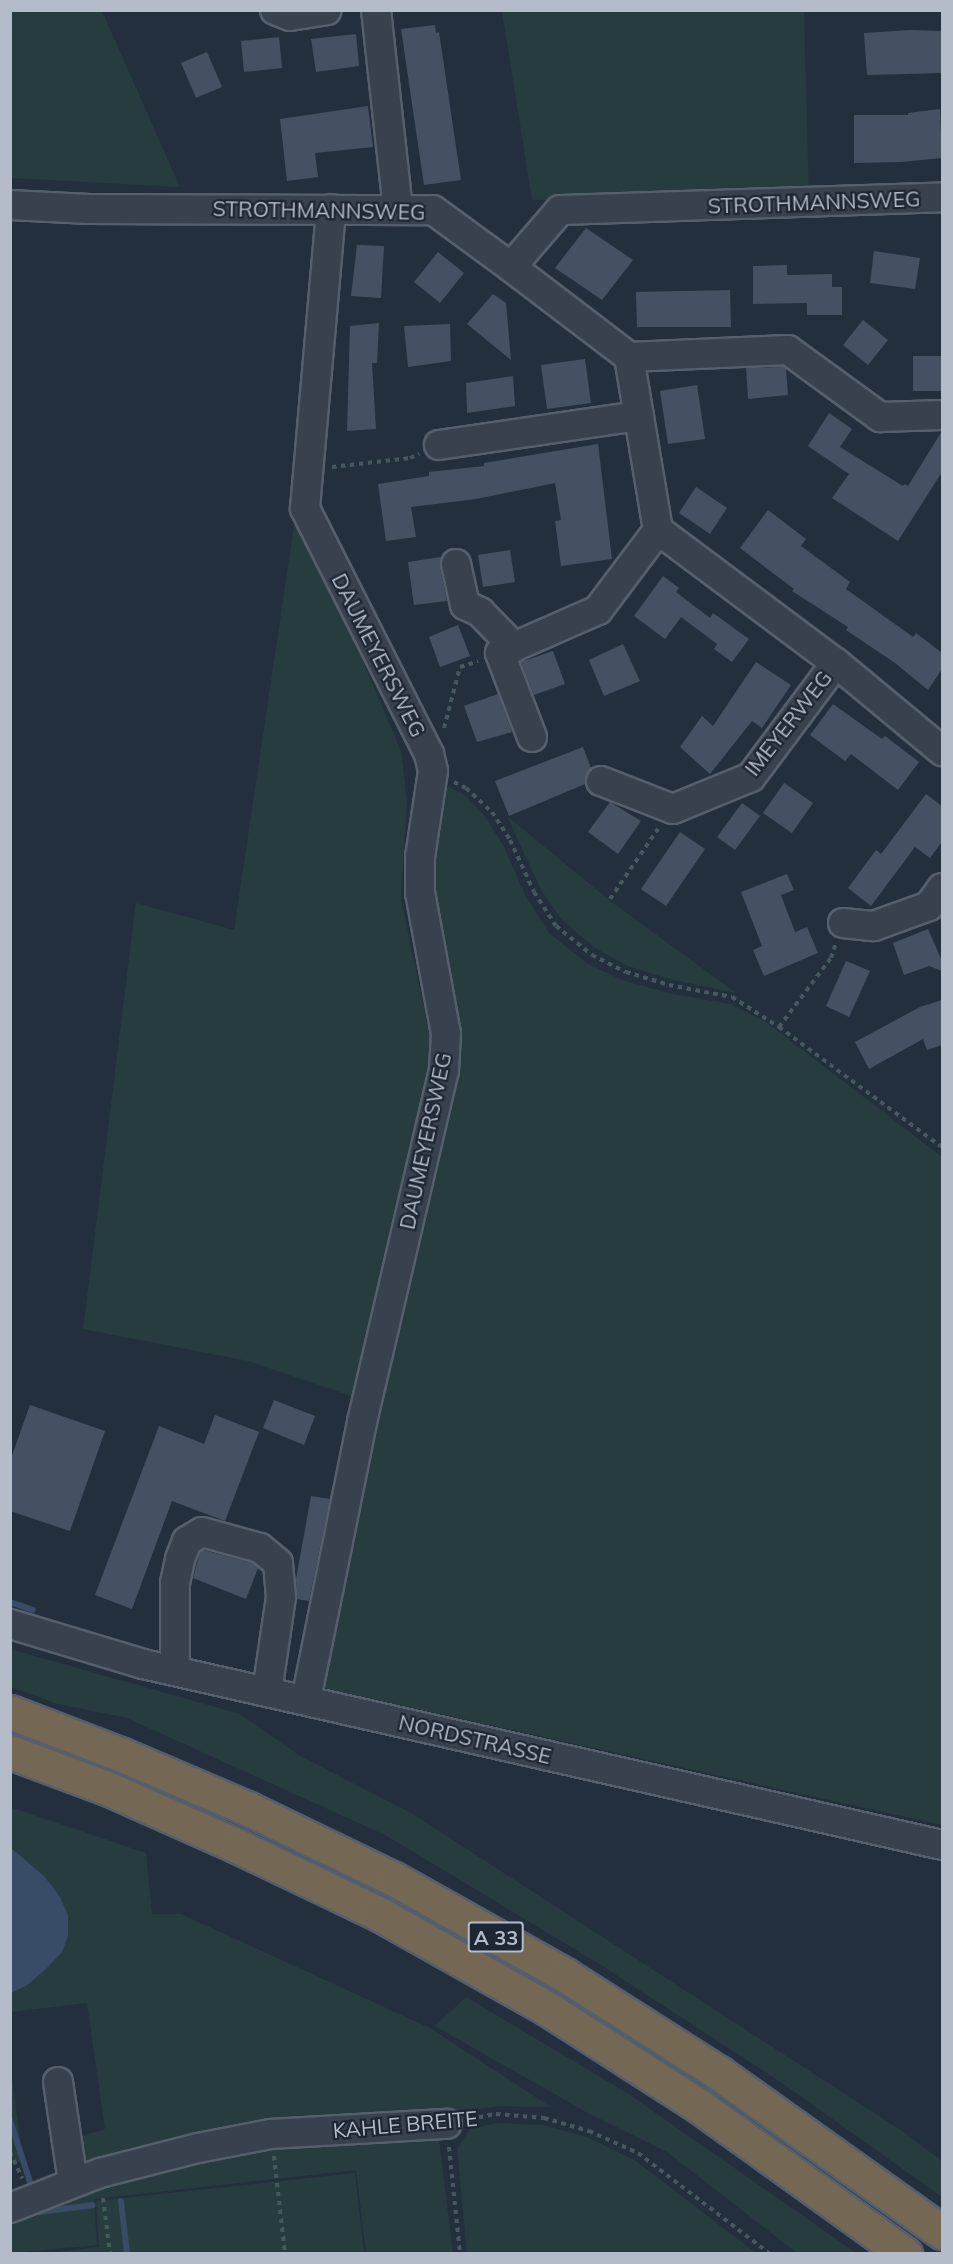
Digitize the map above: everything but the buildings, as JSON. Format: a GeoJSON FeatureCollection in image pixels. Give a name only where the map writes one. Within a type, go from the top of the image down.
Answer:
{"type":"FeatureCollection","features":[{"type":"Feature","properties":{"kind":"highway","name":"A 33"},"geometry":{"type":"LineString","coordinates":[[10,1712],[120,1754],[249,1809],[404,1885],[565,1975],[719,2073],[942,2232]]}},
{"type":"Feature","properties":{"kind":"highway","name":"A 33"},"geometry":{"type":"LineString","coordinates":[[10,1752],[109,1789],[237,1846],[379,1914],[548,2009],[669,2087],[905,2253]]}},
{"type":"Feature","properties":{"kind":"street"},"geometry":{"type":"LineString","coordinates":[[274,10],[290,16],[327,10]]}},
{"type":"Feature","properties":{"kind":"street"},"geometry":{"type":"LineString","coordinates":[[376,10],[399,210]]}},
{"type":"Feature","properties":{"kind":"street","name":"STROTHMANNSWEG"},"geometry":{"type":"LineString","coordinates":[[10,204],[89,209],[433,210],[511,267],[560,210],[942,197]]}},
{"type":"Feature","properties":{"kind":"street","name":"DAUMEYERSWEG"},"geometry":{"type":"LineString","coordinates":[[306,1701],[362,1422],[444,1071],[446,1034],[420,893],[420,857],[433,771],[429,754],[305,508],[331,210]]}},
{"type":"Feature","properties":{"kind":"street"},"geometry":{"type":"LineString","coordinates":[[511,267],[628,357],[788,350],[880,417],[942,415]]}},
{"type":"Feature","properties":{"kind":"street"},"geometry":{"type":"LineString","coordinates":[[507,650],[598,609],[658,530],[628,357]]}},
{"type":"Feature","properties":{"kind":"street"},"geometry":{"type":"LineString","coordinates":[[439,445],[639,416]]}},
{"type":"Feature","properties":{"kind":"street","name":"IMEYERWEG"},"geometry":{"type":"LineString","coordinates":[[658,530],[836,663],[942,751]]}},
{"type":"Feature","properties":{"kind":"street"},"geometry":{"type":"LineString","coordinates":[[456,564],[465,604],[480,612],[507,650],[532,738]]}},
{"type":"Feature","properties":{"kind":"street","name":"IMEYERWEG"},"geometry":{"type":"LineString","coordinates":[[673,809],[751,777],[836,663]]}},
{"type":"Feature","properties":{"kind":"street"},"geometry":{"type":"LineString","coordinates":[[601,781],[673,809]]}},
{"type":"Feature","properties":{"kind":"street"},"geometry":{"type":"LineString","coordinates":[[843,922],[874,926],[929,906],[942,888]]}},
{"type":"Feature","properties":{"kind":"street"},"geometry":{"type":"LineString","coordinates":[[176,1671],[177,1571],[187,1541],[201,1532],[260,1548],[278,1563],[281,1597],[267,1692]]}},
{"type":"Feature","properties":{"kind":"street","name":"NORDSTRASSE"},"geometry":{"type":"LineString","coordinates":[[10,1624],[176,1671],[942,1845]]}},
{"type":"Feature","properties":{"kind":"street"},"geometry":{"type":"LineString","coordinates":[[58,2082],[73,2182]]}},
{"type":"Feature","properties":{"kind":"street","name":"KAHLE BREITE"},"geometry":{"type":"LineString","coordinates":[[10,2208],[100,2173],[198,2148],[271,2134],[447,2124]]}},
{"type":"Feature","properties":{"kind":"path"},"geometry":{"type":"LineString","coordinates":[[307,470],[410,458],[439,445]]}},
{"type":"Feature","properties":{"kind":"path"},"geometry":{"type":"LineString","coordinates":[[507,650],[460,667],[433,771],[466,788],[492,812],[510,840],[534,892],[556,926],[592,955],[626,972],[669,985],[732,997],[779,1027],[942,1147]]}},
{"type":"Feature","properties":{"kind":"path"},"geometry":{"type":"LineString","coordinates":[[610,899],[673,809]]}},
{"type":"Feature","properties":{"kind":"path"},"geometry":{"type":"LineString","coordinates":[[779,1027],[831,958],[843,922]]}},
{"type":"Feature","properties":{"kind":"path","name":"KAHLE BREITE"},"geometry":{"type":"LineString","coordinates":[[447,2124],[496,2114],[544,2118],[589,2131],[638,2153],[770,2253]]}},
{"type":"Feature","properties":{"kind":"path"},"geometry":{"type":"LineString","coordinates":[[447,2124],[460,2253]]}},
{"type":"Feature","properties":{"kind":"path"},"geometry":{"type":"LineString","coordinates":[[271,2134],[285,2253]]}},
{"type":"Feature","properties":{"kind":"path"},"geometry":{"type":"LineString","coordinates":[[100,2173],[110,2253]]}},
{"type":"Feature","properties":{"kind":"green space"},"geometry":{"type":"Polygon","coordinates":[[[10,11],[102,11],[180,187],[11,178],[10,11]]]}},
{"type":"Feature","properties":{"kind":"green space"},"geometry":{"type":"Polygon","coordinates":[[[502,11],[804,11],[809,197],[532,200],[502,11]]]}},
{"type":"Feature","properties":{"kind":"green space"},"geometry":{"type":"Polygon","coordinates":[[[297,506],[401,751],[407,800],[401,898],[430,1038],[429,1071],[354,1397],[248,1361],[83,1329],[136,903],[234,930],[297,506]]]}},
{"type":"Feature","properties":{"kind":"green space"},"geometry":{"type":"Polygon","coordinates":[[[444,784],[463,794],[484,815],[503,845],[526,897],[549,933],[588,964],[622,980],[668,993],[730,1004],[766,1022],[942,1157],[942,1825],[323,1688],[374,1427],[458,1073],[432,888],[433,854],[444,784]]]}},
{"type":"Feature","properties":{"kind":"green space"},"geometry":{"type":"Polygon","coordinates":[[[507,816],[609,900],[736,993],[669,979],[628,966],[595,948],[562,920],[541,890],[507,816]]]}},
{"type":"Feature","properties":{"kind":"green space"},"geometry":{"type":"Polygon","coordinates":[[[10,1649],[240,1714],[300,1756],[411,1813],[902,2131],[942,2161],[942,2197],[785,2085],[598,1963],[385,1835],[127,1718],[58,1704],[11,1687],[10,1649]]]}},
{"type":"Feature","properties":{"kind":"green space"},"geometry":{"type":"Polygon","coordinates":[[[10,1807],[146,1853],[152,1914],[181,1914],[430,2028],[551,2107],[499,2106],[436,2115],[453,2253],[366,2253],[356,2170],[94,2199],[97,2245],[11,2253],[11,2217],[79,2160],[82,2136],[105,2129],[87,2003],[11,2012],[10,1807]]]}},
{"type":"Feature","properties":{"kind":"green space"},"geometry":{"type":"Polygon","coordinates":[[[466,1997],[627,2093],[856,2253],[797,2253],[667,2152],[586,2112],[435,2026],[466,1997]]]}},
{"type":"Feature","properties":{"kind":"green space"},"geometry":{"type":"Polygon","coordinates":[[[10,2063],[23,2160],[11,2165],[10,2165],[10,2063]]]}},
{"type":"Feature","properties":{"kind":"green space"},"geometry":{"type":"Polygon","coordinates":[[[497,2123],[543,2125],[587,2137],[636,2161],[756,2253],[467,2253],[457,2149],[470,2129],[497,2123]]]}},
{"type":"Feature","properties":{"kind":"green space"},"geometry":{"type":"Polygon","coordinates":[[[355,2173],[364,2253],[47,2253],[99,2247],[96,2201],[355,2173]]]}},
{"type":"Feature","properties":{"kind":"water"},"geometry":{"type":"Polygon","coordinates":[[[11,1848],[44,1876],[60,1897],[68,1915],[68,1936],[62,1952],[44,1971],[26,1986],[11,1993],[11,1848]]]}},
{"type":"Feature","properties":{"kind":"waterway"},"geometry":{"type":"LineString","coordinates":[[10,1602],[33,1610]]}},
{"type":"Feature","properties":{"kind":"waterway"},"geometry":{"type":"LineString","coordinates":[[10,2120],[33,2191]]}},
{"type":"Feature","properties":{"kind":"waterway"},"geometry":{"type":"LineString","coordinates":[[121,2201],[127,2254]]}},
{"type":"Feature","properties":{"kind":"waterway"},"geometry":{"type":"LineString","coordinates":[[37,2206],[39,2212],[93,2205]]}}]}
